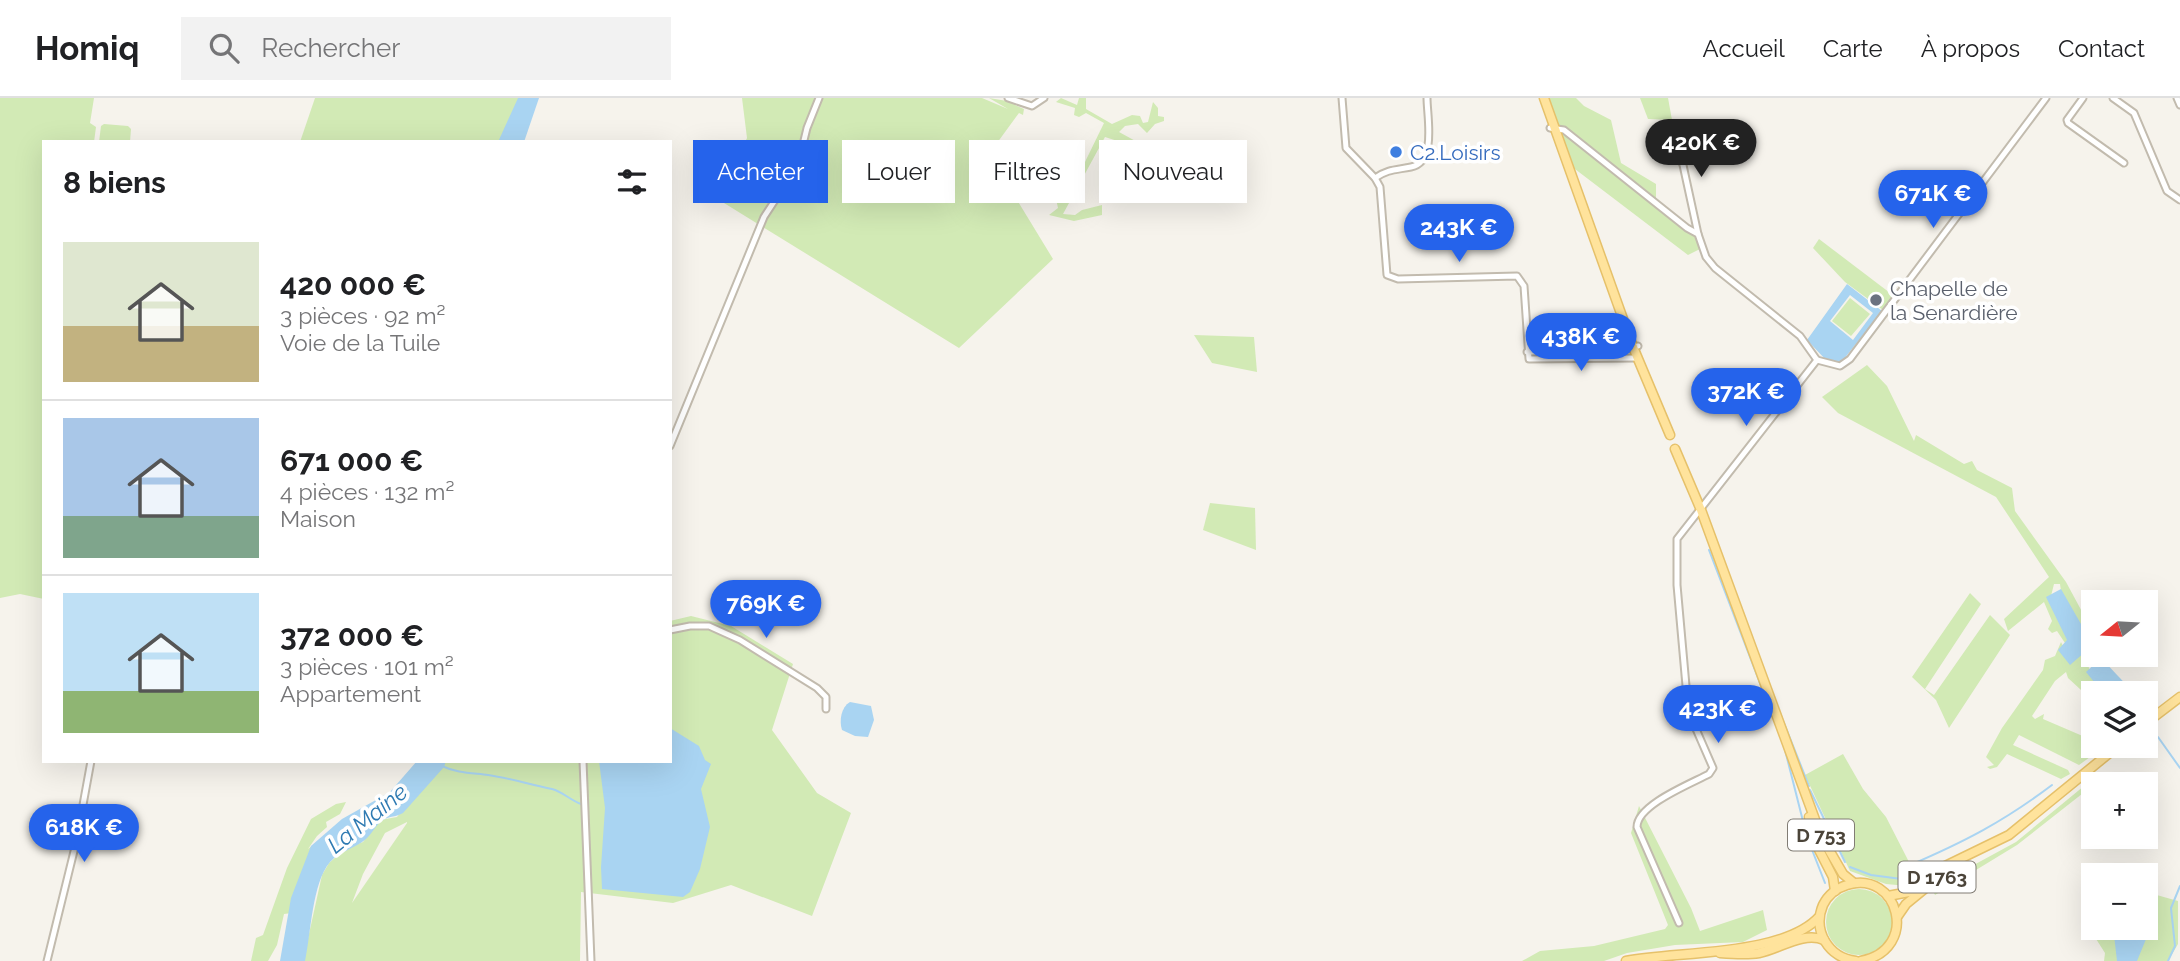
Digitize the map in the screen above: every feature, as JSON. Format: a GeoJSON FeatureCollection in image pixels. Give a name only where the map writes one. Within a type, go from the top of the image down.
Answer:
{"type":"FeatureCollection","features":[{"type":"Feature","properties":{"kind":"main road","name":"D 753"},"geometry":{"type":"LineString","coordinates":[[1539,98],[1700,512],[1825,844],[1843,874],[1854,883]]}},
{"type":"Feature","properties":{"kind":"main road","name":"D 753"},"geometry":{"type":"LineString","coordinates":[[1544,98],[1552,128]]}},
{"type":"Feature","properties":{"kind":"main road","name":"D 753"},"geometry":{"type":"LineString","coordinates":[[1635,347],[1637,358],[1670,435]]}},
{"type":"Feature","properties":{"kind":"main road"},"geometry":{"type":"LineString","coordinates":[[2158,714],[2180,697]]}},
{"type":"Feature","properties":{"kind":"main road","name":"D 1763"},"geometry":{"type":"LineString","coordinates":[[1897,917],[1906,904],[1937,877],[2010,835],[2103,758]]}},
{"type":"Feature","properties":{"kind":"main road","name":"D 753"},"geometry":{"type":"LineString","coordinates":[[1801,780],[1812,833],[1833,877],[1835,891]]}},
{"type":"Feature","properties":{"kind":"main road","name":"D 1763"},"geometry":{"type":"LineString","coordinates":[[1888,896],[1909,892],[1937,870],[1986,848]]}},
{"type":"Feature","properties":{"kind":"main road"},"geometry":{"type":"LineString","coordinates":[[1626,961],[1693,952],[1763,944],[1804,930],[1819,917],[1828,898],[1835,891],[1854,883],[1868,884],[1888,896],[1897,917],[1894,939],[1881,957],[1859,961],[1840,957],[1824,940],[1817,937],[1755,954],[1693,952]]}},
{"type":"Feature","properties":{"kind":"main road"},"geometry":{"type":"LineString","coordinates":[[1819,917],[1824,940]]}},
{"type":"Feature","properties":{"kind":"street"},"geometry":{"type":"LineString","coordinates":[[672,441],[764,217],[798,165],[807,128],[819,98]]}},
{"type":"Feature","properties":{"kind":"street"},"geometry":{"type":"LineString","coordinates":[[1008,98],[1027,105],[1034,105],[1044,98]]}},
{"type":"Feature","properties":{"kind":"street"},"geometry":{"type":"LineString","coordinates":[[1342,98],[1346,148],[1375,178],[1381,192],[1387,275],[1398,279],[1517,276],[1524,286],[1529,359],[1637,358]]}},
{"type":"Feature","properties":{"kind":"street"},"geometry":{"type":"LineString","coordinates":[[1375,178],[1389,169],[1414,167],[1424,159],[1427,149],[1427,98]]}},
{"type":"Feature","properties":{"kind":"street"},"geometry":{"type":"LineString","coordinates":[[1670,136],[1683,165],[1698,234],[1706,257],[1715,268],[1800,336],[1817,360],[1840,366],[1850,359],[2046,98]]}},
{"type":"Feature","properties":{"kind":"street"},"geometry":{"type":"LineString","coordinates":[[2083,98],[2067,120],[2068,123],[2124,163]]}},
{"type":"Feature","properties":{"kind":"street"},"geometry":{"type":"LineString","coordinates":[[2113,98],[2134,113],[2167,191],[2180,200]]}},
{"type":"Feature","properties":{"kind":"street"},"geometry":{"type":"LineString","coordinates":[[2177,98],[2180,105]]}},
{"type":"Feature","properties":{"kind":"street"},"geometry":{"type":"LineString","coordinates":[[1552,128],[1564,130],[1698,234]]}},
{"type":"Feature","properties":{"kind":"street"},"geometry":{"type":"LineString","coordinates":[[1527,352],[1616,351],[1635,347]]}},
{"type":"Feature","properties":{"kind":"street"},"geometry":{"type":"LineString","coordinates":[[1679,923],[1637,827],[1637,821],[1648,807],[1709,774],[1713,768],[1696,729],[1687,697],[1677,584],[1677,539],[1817,360]]}},
{"type":"Feature","properties":{"kind":"street"},"geometry":{"type":"LineString","coordinates":[[672,630],[703,625],[740,640],[817,688],[826,698],[826,709]]}},
{"type":"Feature","properties":{"kind":"street"},"geometry":{"type":"LineString","coordinates":[[47,961],[74,853],[91,763]]}},
{"type":"Feature","properties":{"kind":"street"},"geometry":{"type":"LineString","coordinates":[[583,763],[591,961]]}},
{"type":"Feature","properties":{"kind":"green space"},"geometry":{"type":"Polygon","coordinates":[[[0,98],[94,98],[90,123],[96,127],[94,140],[42,140],[42,599],[20,594],[0,598],[0,98]]]}},
{"type":"Feature","properties":{"kind":"green space"},"geometry":{"type":"Polygon","coordinates":[[[315,98],[523,98],[518,140],[301,140],[315,98]]]}},
{"type":"Feature","properties":{"kind":"green space"},"geometry":{"type":"Polygon","coordinates":[[[742,98],[982,98],[1008,109],[989,98],[1007,101],[1009,98],[1018,98],[1015,105],[1024,109],[1023,115],[1019,113],[999,140],[969,140],[969,203],[1019,203],[1053,259],[959,348],[724,203],[828,203],[828,140],[746,140],[742,98]]]}},
{"type":"Feature","properties":{"kind":"green space"},"geometry":{"type":"Polygon","coordinates":[[[1061,98],[1077,105],[1079,98],[1086,98],[1086,109],[1112,124],[1132,115],[1140,116],[1143,123],[1148,122],[1153,102],[1158,108],[1158,116],[1164,117],[1164,121],[1155,124],[1147,133],[1138,124],[1125,126],[1119,132],[1134,140],[1105,137],[1099,140],[1099,148],[1085,174],[1085,162],[1104,123],[1086,113],[1079,117],[1074,115],[1075,108],[1056,102],[1061,98]]]}},
{"type":"Feature","properties":{"kind":"green space"},"geometry":{"type":"Polygon","coordinates":[[[1545,98],[1576,98],[1584,106],[1611,120],[1621,163],[1656,184],[1656,198],[1695,235],[1700,249],[1688,255],[1571,166],[1545,98]]]}},
{"type":"Feature","properties":{"kind":"green space"},"geometry":{"type":"Polygon","coordinates":[[[1640,98],[1668,98],[1672,120],[1648,119],[1640,98]]]}},
{"type":"Feature","properties":{"kind":"green space"},"geometry":{"type":"Polygon","coordinates":[[[101,126],[128,126],[131,129],[130,140],[99,140],[101,126]]]}},
{"type":"Feature","properties":{"kind":"green space"},"geometry":{"type":"Polygon","coordinates":[[[1057,203],[1069,203],[1063,214],[1075,215],[1082,210],[1102,205],[1102,215],[1074,221],[1049,215],[1058,208],[1057,203]]]}},
{"type":"Feature","properties":{"kind":"green space"},"geometry":{"type":"Polygon","coordinates":[[[1819,239],[1894,296],[1883,310],[1845,282],[1813,248],[1819,239]]]}},
{"type":"Feature","properties":{"kind":"green space"},"geometry":{"type":"Polygon","coordinates":[[[1850,298],[1870,314],[1851,336],[1832,321],[1850,298]]]}},
{"type":"Feature","properties":{"kind":"green space"},"geometry":{"type":"Polygon","coordinates":[[[1194,335],[1254,337],[1257,372],[1212,363],[1194,335]]]}},
{"type":"Feature","properties":{"kind":"green space"},"geometry":{"type":"Polygon","coordinates":[[[1867,365],[1887,386],[1914,441],[1916,435],[1964,464],[1972,461],[1977,470],[2012,488],[2015,511],[2066,582],[2081,610],[2081,628],[2062,598],[2060,584],[2054,584],[2050,600],[2070,641],[2065,643],[2057,631],[2052,633],[2048,629],[2052,621],[2044,602],[2008,631],[2004,619],[2049,577],[1996,497],[1838,413],[1822,397],[1867,365]]]}},
{"type":"Feature","properties":{"kind":"green space"},"geometry":{"type":"Polygon","coordinates":[[[1210,503],[1255,508],[1256,550],[1203,530],[1210,503]]]}},
{"type":"Feature","properties":{"kind":"green space"},"geometry":{"type":"Polygon","coordinates":[[[1970,593],[1981,604],[1925,689],[1934,695],[1990,615],[2010,635],[1949,728],[1936,700],[1912,677],[1970,593]]]}},
{"type":"Feature","properties":{"kind":"green space"},"geometry":{"type":"Polygon","coordinates":[[[691,616],[731,626],[793,664],[772,730],[817,793],[851,813],[812,916],[731,885],[673,903],[581,892],[580,961],[303,961],[322,875],[329,863],[345,849],[363,842],[380,820],[397,817],[441,763],[672,763],[672,621],[691,616]],[[407,822],[385,833],[363,874],[352,903],[407,822]]]}},
{"type":"Feature","properties":{"kind":"green space"},"geometry":{"type":"Polygon","coordinates":[[[2061,642],[2070,660],[2081,654],[2081,667],[2089,667],[2096,681],[2081,681],[2081,690],[2068,678],[2066,672],[2055,681],[2032,716],[2035,719],[2044,714],[2043,719],[2081,735],[2081,758],[2089,758],[2079,765],[2019,735],[2013,745],[2068,770],[2070,774],[2061,779],[2007,754],[1997,767],[1987,767],[1994,765],[1986,757],[2002,728],[2043,670],[2045,660],[2055,656],[2061,642]]]}},
{"type":"Feature","properties":{"kind":"green space"},"geometry":{"type":"Polygon","coordinates":[[[1843,754],[1863,789],[1886,817],[1909,862],[1928,864],[1907,886],[1886,884],[1850,871],[1805,775],[1843,754]]]}},
{"type":"Feature","properties":{"kind":"green space"},"geometry":{"type":"Polygon","coordinates":[[[2081,788],[2081,795],[2017,845],[1935,895],[1933,891],[1959,873],[2016,842],[2081,788]]]}},
{"type":"Feature","properties":{"kind":"green space"},"geometry":{"type":"Polygon","coordinates":[[[346,802],[340,814],[326,822],[327,827],[308,849],[334,828],[335,832],[292,913],[284,914],[277,945],[268,961],[251,961],[256,938],[263,935],[287,868],[311,819],[336,804],[346,802]]]}},
{"type":"Feature","properties":{"kind":"green space"},"geometry":{"type":"Polygon","coordinates":[[[1639,806],[1700,931],[1763,910],[1767,930],[1743,942],[1675,945],[1627,953],[1604,961],[1522,961],[1540,951],[1594,946],[1665,929],[1668,925],[1631,833],[1639,806]]]}},
{"type":"Feature","properties":{"kind":"green space"},"geometry":{"type":"Polygon","coordinates":[[[1852,889],[1866,889],[1878,894],[1887,903],[1892,922],[1890,935],[1883,946],[1866,955],[1852,955],[1840,950],[1831,941],[1826,929],[1826,915],[1831,903],[1840,894],[1852,889]]]}},
{"type":"Feature","properties":{"kind":"green space"},"geometry":{"type":"Polygon","coordinates":[[[2158,895],[2178,901],[2178,944],[2168,961],[2104,961],[2105,953],[2097,940],[2158,940],[2158,895]]]}},
{"type":"Feature","properties":{"kind":"water"},"geometry":{"type":"Polygon","coordinates":[[[518,98],[539,98],[525,140],[499,140],[518,98]]]}},
{"type":"Feature","properties":{"kind":"water"},"geometry":{"type":"Polygon","coordinates":[[[1847,284],[1882,311],[1840,364],[1827,361],[1807,340],[1847,284]],[[1850,295],[1830,321],[1853,340],[1873,313],[1850,295]]]}},
{"type":"Feature","properties":{"kind":"water"},"geometry":{"type":"Polygon","coordinates":[[[2061,589],[2081,624],[2081,655],[2070,665],[2058,650],[2067,640],[2046,597],[2061,589]]]}},
{"type":"Feature","properties":{"kind":"water"},"geometry":{"type":"Polygon","coordinates":[[[2091,667],[2110,667],[2123,681],[2093,681],[2086,672],[2091,667]]]}},
{"type":"Feature","properties":{"kind":"water"},"geometry":{"type":"Polygon","coordinates":[[[850,702],[871,706],[874,720],[868,737],[855,736],[842,730],[842,714],[850,702]]]}},
{"type":"Feature","properties":{"kind":"water"},"geometry":{"type":"Polygon","coordinates":[[[672,729],[699,746],[705,760],[711,764],[701,789],[710,827],[700,869],[690,892],[683,897],[602,889],[605,808],[599,763],[672,763],[672,729]]]}},
{"type":"Feature","properties":{"kind":"water","name":"La Maine"},"geometry":{"type":"Polygon","coordinates":[[[415,763],[445,763],[403,813],[381,821],[366,839],[330,862],[319,883],[305,961],[280,961],[291,898],[311,846],[342,819],[390,792],[415,763]]]}},
{"type":"Feature","properties":{"kind":"water"},"geometry":{"type":"Polygon","coordinates":[[[2115,940],[2146,940],[2137,961],[2117,961],[2115,940]]]}},
{"type":"Feature","properties":{"kind":"waterway"},"geometry":{"type":"LineString","coordinates":[[1709,550],[1784,746],[1807,837],[1825,883]]}},
{"type":"Feature","properties":{"kind":"waterway"},"geometry":{"type":"LineString","coordinates":[[1780,713],[1809,786]]}},
{"type":"Feature","properties":{"kind":"waterway"},"geometry":{"type":"LineString","coordinates":[[2158,737],[2180,768]]}},
{"type":"Feature","properties":{"kind":"waterway"},"geometry":{"type":"LineString","coordinates":[[442,766],[552,789],[581,804]]}},
{"type":"Feature","properties":{"kind":"waterway"},"geometry":{"type":"LineString","coordinates":[[1850,867],[1871,875],[1909,880],[1908,866],[1983,830],[2052,785]]}},
{"type":"Feature","properties":{"kind":"waterway"},"geometry":{"type":"LineString","coordinates":[[1810,790],[1845,862]]}},
{"type":"Feature","properties":{"kind":"waterway"},"geometry":{"type":"LineString","coordinates":[[2168,961],[2175,946],[2171,908],[2180,886]]}},
{"type":"Feature","properties":{"kind":"place","name":"C2.Loisirs"},"geometry":{"type":"Point","coordinates":[1396,152]}},
{"type":"Feature","properties":{"kind":"place","name":"Chapelle de la Senardière"},"geometry":{"type":"Point","coordinates":[1876,300]}}]}
